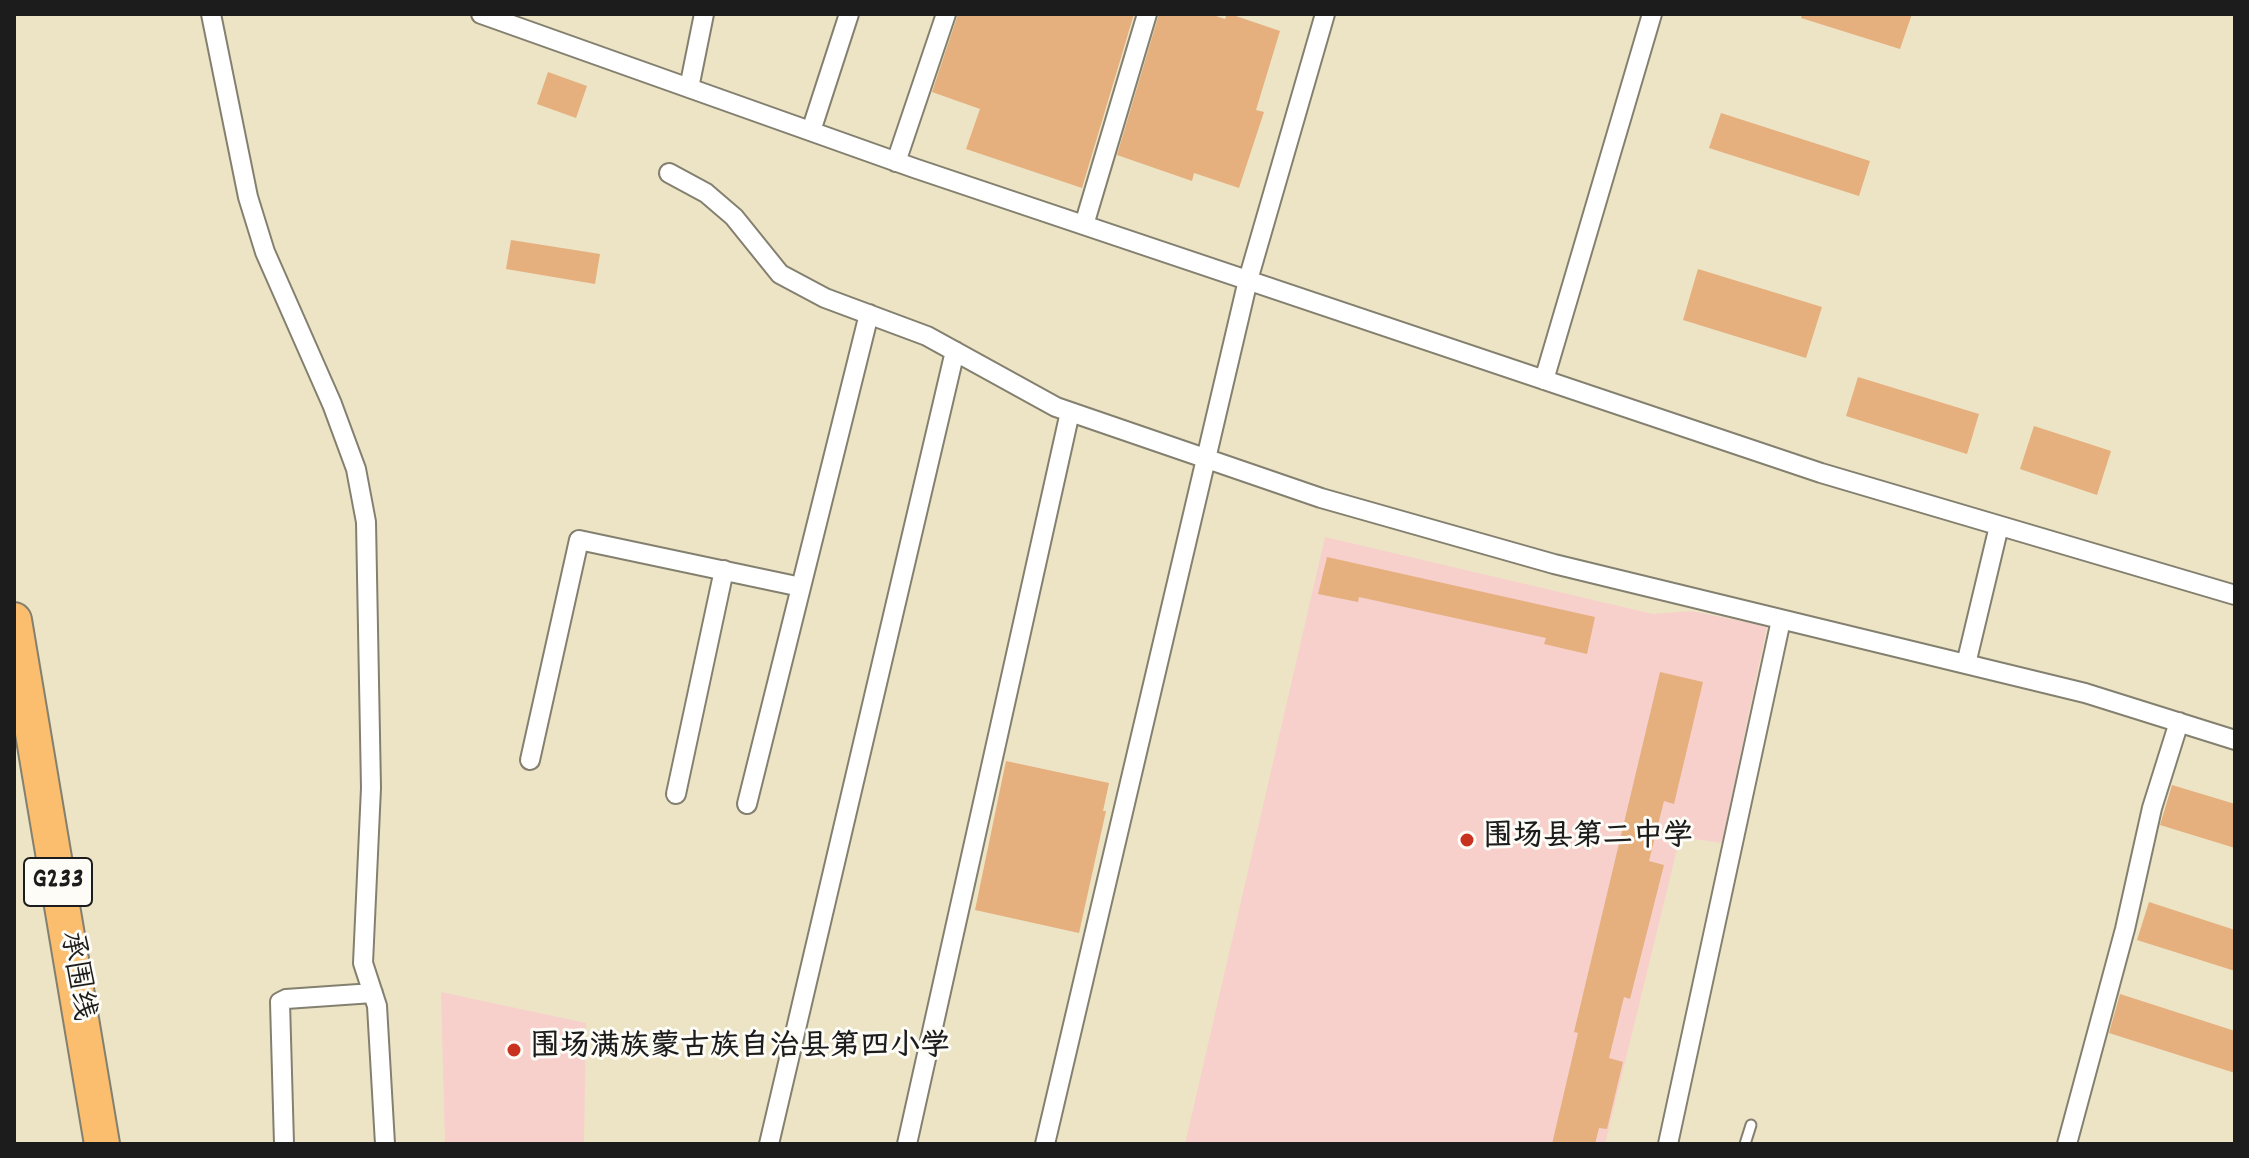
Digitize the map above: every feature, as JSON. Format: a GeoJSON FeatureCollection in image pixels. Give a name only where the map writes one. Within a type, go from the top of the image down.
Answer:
{"type":"FeatureCollection","features":[{"type":"Feature","properties":{"kind":"highway","name":"承围线"},"geometry":{"type":"LineString","coordinates":[[14,620],[102,1144]]}},
{"type":"Feature","properties":{"kind":"street"},"geometry":{"type":"LineString","coordinates":[[211,14],[248,197],[265,252],[332,404],[356,469],[366,522],[371,788],[363,963],[377,1006],[385,1144]]}},
{"type":"Feature","properties":{"kind":"street"},"geometry":{"type":"LineString","coordinates":[[481,14],[896,162],[1821,473],[2235,595]]}},
{"type":"Feature","properties":{"kind":"street"},"geometry":{"type":"LineString","coordinates":[[689,88],[704,14]]}},
{"type":"Feature","properties":{"kind":"street"},"geometry":{"type":"LineString","coordinates":[[811,131],[849,14]]}},
{"type":"Feature","properties":{"kind":"street"},"geometry":{"type":"LineString","coordinates":[[896,162],[946,14]]}},
{"type":"Feature","properties":{"kind":"street"},"geometry":{"type":"LineString","coordinates":[[1084,225],[1147,14]]}},
{"type":"Feature","properties":{"kind":"street"},"geometry":{"type":"LineString","coordinates":[[1045,1144],[1248,280],[1325,14]]}},
{"type":"Feature","properties":{"kind":"street"},"geometry":{"type":"LineString","coordinates":[[1544,380],[1652,14]]}},
{"type":"Feature","properties":{"kind":"street"},"geometry":{"type":"LineString","coordinates":[[669,173],[706,193],[734,217],[780,274],[825,298],[927,336],[1056,407],[1321,498],[1554,564],[2085,693],[2235,740]]}},
{"type":"Feature","properties":{"kind":"street"},"geometry":{"type":"LineString","coordinates":[[747,804],[869,314]]}},
{"type":"Feature","properties":{"kind":"street"},"geometry":{"type":"LineString","coordinates":[[769,1144],[955,351]]}},
{"type":"Feature","properties":{"kind":"street"},"geometry":{"type":"LineString","coordinates":[[907,1144],[1070,412]]}},
{"type":"Feature","properties":{"kind":"street"},"geometry":{"type":"LineString","coordinates":[[1966,664],[1999,526]]}},
{"type":"Feature","properties":{"kind":"street"},"geometry":{"type":"LineString","coordinates":[[530,760],[579,540],[801,587]]}},
{"type":"Feature","properties":{"kind":"street"},"geometry":{"type":"LineString","coordinates":[[676,794],[724,570]]}},
{"type":"Feature","properties":{"kind":"street"},"geometry":{"type":"LineString","coordinates":[[1668,1144],[1781,620]]}},
{"type":"Feature","properties":{"kind":"street"},"geometry":{"type":"LineString","coordinates":[[2067,1144],[2125,929],[2152,808],[2179,722]]}},
{"type":"Feature","properties":{"kind":"street"},"geometry":{"type":"LineString","coordinates":[[284,1144],[280,1002],[286,999],[373,993]]}},
{"type":"Feature","properties":{"kind":"lane"},"geometry":{"type":"LineString","coordinates":[[1745,1144],[1751,1125]]}},
{"type":"Feature","properties":{"kind":"shaded area","name":"围场县第二中学"},"geometry":{"type":"Polygon","coordinates":[[[1325,537],[1653,614],[1691,611],[1767,626],[1722,843],[1680,837],[1605,1144],[1185,1144],[1325,537]]]}},
{"type":"Feature","properties":{"kind":"shaded area","name":"围场满族蒙古族自治县第四小学"},"geometry":{"type":"Polygon","coordinates":[[[441,992],[586,1023],[584,1144],[445,1144],[441,992]]]}},
{"type":"Feature","properties":{"kind":"building"},"geometry":{"type":"Polygon","coordinates":[[[958,14],[1134,14],[1082,188],[966,149],[980,109],[932,92],[958,14]]]}},
{"type":"Feature","properties":{"kind":"building"},"geometry":{"type":"Polygon","coordinates":[[[1159,14],[1210,14],[1225,19],[1230,14],[1280,31],[1256,110],[1264,112],[1239,188],[1194,173],[1192,181],[1117,155],[1159,14]]]}},
{"type":"Feature","properties":{"kind":"building"},"geometry":{"type":"Polygon","coordinates":[[[1802,14],[1912,14],[1900,49],[1801,18],[1802,14]]]}},
{"type":"Feature","properties":{"kind":"building"},"geometry":{"type":"Polygon","coordinates":[[[548,72],[587,86],[576,118],[537,104],[548,72]]]}},
{"type":"Feature","properties":{"kind":"building"},"geometry":{"type":"Polygon","coordinates":[[[1721,113],[1870,161],[1859,196],[1709,148],[1721,113]]]}},
{"type":"Feature","properties":{"kind":"building"},"geometry":{"type":"Polygon","coordinates":[[[511,240],[600,254],[595,284],[506,269],[511,240]]]}},
{"type":"Feature","properties":{"kind":"building"},"geometry":{"type":"Polygon","coordinates":[[[1698,269],[1822,307],[1806,358],[1683,320],[1698,269]]]}},
{"type":"Feature","properties":{"kind":"building"},"geometry":{"type":"Polygon","coordinates":[[[1858,377],[1979,414],[1967,454],[1846,416],[1858,377]]]}},
{"type":"Feature","properties":{"kind":"building"},"geometry":{"type":"Polygon","coordinates":[[[2034,426],[2111,451],[2097,495],[2020,469],[2034,426]]]}},
{"type":"Feature","properties":{"kind":"building"},"geometry":{"type":"Polygon","coordinates":[[[1327,557],[1595,617],[1587,654],[1544,644],[1546,638],[1359,597],[1358,602],[1318,594],[1327,557]]]}},
{"type":"Feature","properties":{"kind":"building"},"geometry":{"type":"Polygon","coordinates":[[[1660,672],[1703,682],[1674,804],[1664,801],[1649,861],[1664,865],[1630,999],[1624,997],[1609,1058],[1623,1062],[1607,1129],[1599,1128],[1595,1144],[1552,1144],[1578,1033],[1574,1032],[1660,672]]]}},
{"type":"Feature","properties":{"kind":"building"},"geometry":{"type":"Polygon","coordinates":[[[1006,761],[1109,783],[1103,811],[1106,811],[1079,933],[975,910],[1006,761]]]}},
{"type":"Feature","properties":{"kind":"building"},"geometry":{"type":"Polygon","coordinates":[[[2172,785],[2235,804],[2235,848],[2160,825],[2172,785]]]}},
{"type":"Feature","properties":{"kind":"building"},"geometry":{"type":"Polygon","coordinates":[[[2149,902],[2235,930],[2235,971],[2137,940],[2149,902]]]}},
{"type":"Feature","properties":{"kind":"building"},"geometry":{"type":"Polygon","coordinates":[[[2120,994],[2235,1031],[2235,1073],[2109,1033],[2120,994]]]}},
{"type":"Feature","properties":{"kind":"place","name":"围场县第二中学"},"geometry":{"type":"Point","coordinates":[1467,840]}},
{"type":"Feature","properties":{"kind":"place","name":"围场满族蒙古族自治县第四小学"},"geometry":{"type":"Point","coordinates":[514,1050]}}]}
